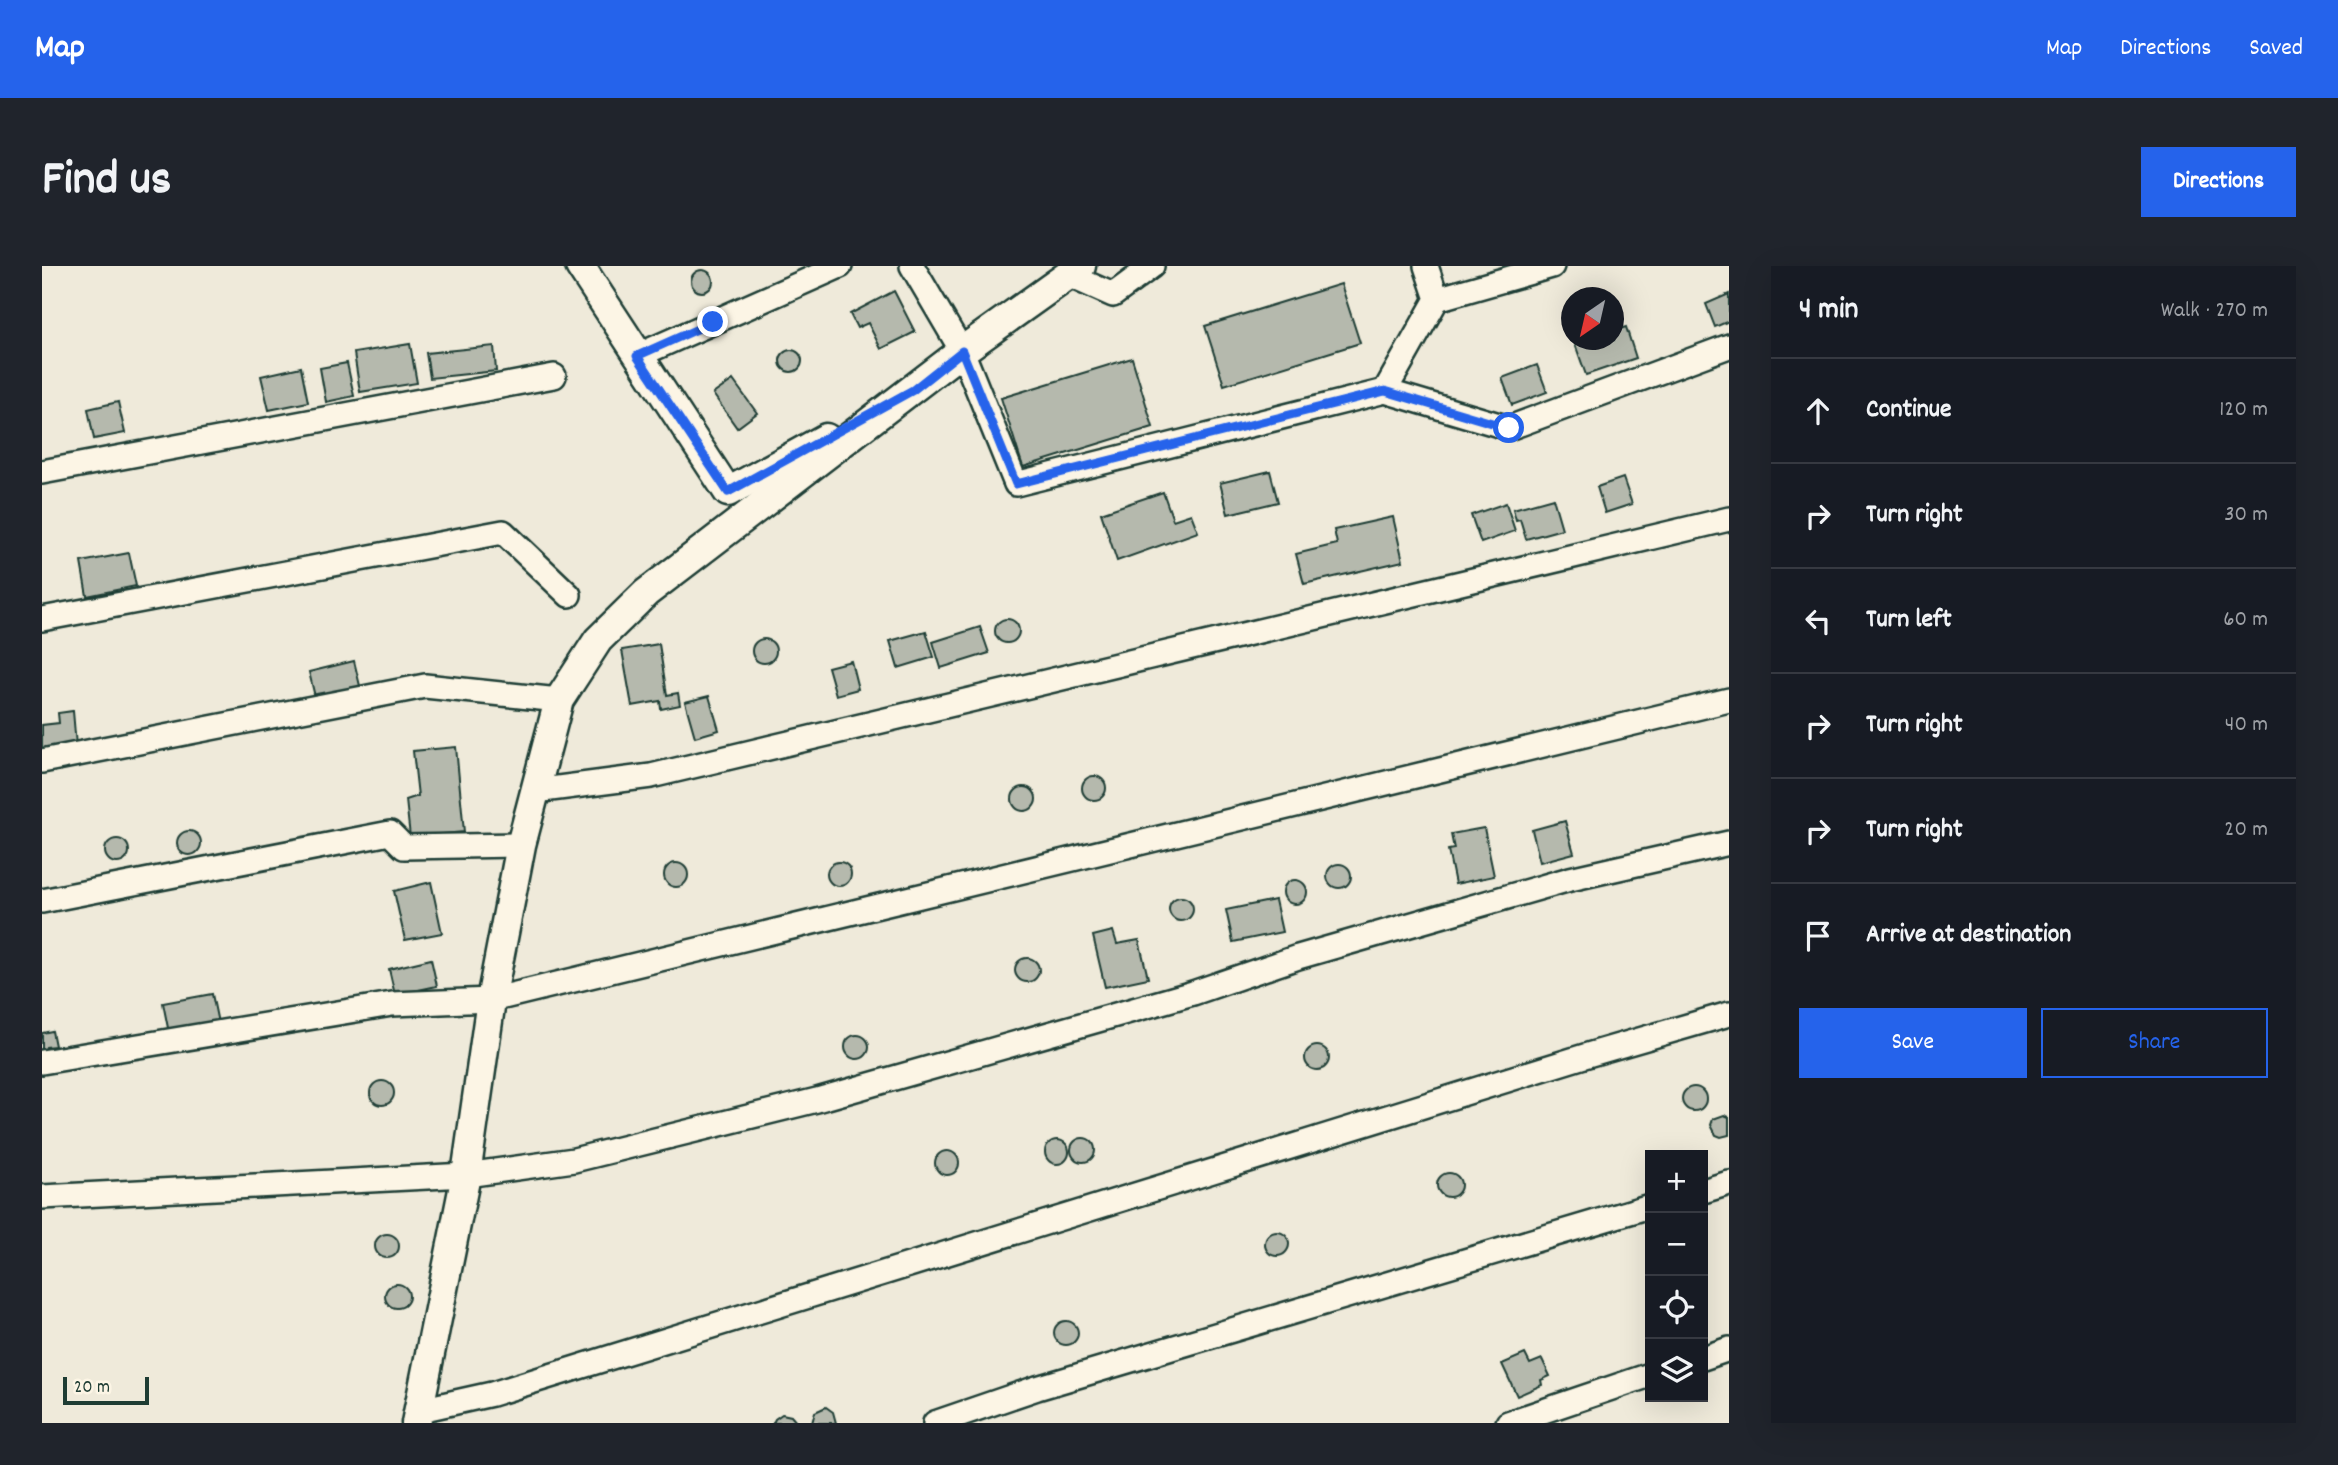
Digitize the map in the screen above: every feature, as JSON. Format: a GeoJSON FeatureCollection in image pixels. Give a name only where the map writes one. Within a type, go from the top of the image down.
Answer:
{"type":"FeatureCollection","features":[{"type":"Feature","properties":{"kind":"street"},"geometry":{"type":"LineString","coordinates":[[580,266],[728,492],[913,390]]}},
{"type":"Feature","properties":{"kind":"street"},"geometry":{"type":"LineString","coordinates":[[637,356],[839,266]]}},
{"type":"Feature","properties":{"kind":"street"},"geometry":{"type":"LineString","coordinates":[[912,266],[962,351],[1016,484],[1385,391],[1509,428],[1729,346]]}},
{"type":"Feature","properties":{"kind":"street"},"geometry":{"type":"LineString","coordinates":[[1152,266],[1113,295],[1075,271],[962,351],[646,593],[598,639],[559,700],[521,845],[491,1000],[466,1175],[418,1416],[1551,1066],[1729,1014]]}},
{"type":"Feature","properties":{"kind":"street"},"geometry":{"type":"LineString","coordinates":[[1426,266],[1437,299]]}},
{"type":"Feature","properties":{"kind":"street"},"geometry":{"type":"LineString","coordinates":[[1385,391],[1437,299],[1552,266]]}},
{"type":"Feature","properties":{"kind":"street"},"geometry":{"type":"LineString","coordinates":[[42,472],[554,376]]}},
{"type":"Feature","properties":{"kind":"street"},"geometry":{"type":"LineString","coordinates":[[536,791],[651,776],[1729,519]]}},
{"type":"Feature","properties":{"kind":"street"},"geometry":{"type":"LineString","coordinates":[[42,619],[503,532],[569,594]]}},
{"type":"Feature","properties":{"kind":"street"},"geometry":{"type":"LineString","coordinates":[[42,761],[425,686],[559,700]]}},
{"type":"Feature","properties":{"kind":"street"},"geometry":{"type":"LineString","coordinates":[[42,1062],[392,1004],[491,1000],[1729,700]]}},
{"type":"Feature","properties":{"kind":"street"},"geometry":{"type":"LineString","coordinates":[[42,901],[390,834],[404,847],[521,845]]}},
{"type":"Feature","properties":{"kind":"street"},"geometry":{"type":"LineString","coordinates":[[42,1197],[466,1175],[574,1160],[817,1100],[1193,993],[1298,957],[1570,879],[1729,843]]}},
{"type":"Feature","properties":{"kind":"street"},"geometry":{"type":"LineString","coordinates":[[1708,1189],[1729,1183]]}},
{"type":"Feature","properties":{"kind":"street"},"geometry":{"type":"LineString","coordinates":[[935,1423],[1037,1388],[1645,1207]]}},
{"type":"Feature","properties":{"kind":"street"},"geometry":{"type":"LineString","coordinates":[[1708,1356],[1729,1349]]}},
{"type":"Feature","properties":{"kind":"street"},"geometry":{"type":"LineString","coordinates":[[1508,1423],[1645,1378]]}},
{"type":"Feature","properties":{"kind":"building"},"geometry":{"type":"Polygon","coordinates":[[[702,270],[710,273],[713,281],[710,289],[702,292],[694,289],[691,281],[694,273],[702,270]]]}},
{"type":"Feature","properties":{"kind":"building"},"geometry":{"type":"Polygon","coordinates":[[[1341,284],[1360,343],[1224,385],[1205,326],[1341,284]]]}},
{"type":"Feature","properties":{"kind":"building"},"geometry":{"type":"Polygon","coordinates":[[[894,291],[915,332],[881,349],[868,323],[857,328],[850,314],[894,291]]]}},
{"type":"Feature","properties":{"kind":"building"},"geometry":{"type":"Polygon","coordinates":[[[1729,294],[1729,321],[1715,327],[1706,304],[1729,294]]]}},
{"type":"Feature","properties":{"kind":"building"},"geometry":{"type":"Polygon","coordinates":[[[1626,327],[1636,358],[1586,375],[1577,350],[1624,350],[1626,327]]]}},
{"type":"Feature","properties":{"kind":"building"},"geometry":{"type":"Polygon","coordinates":[[[410,344],[417,383],[360,392],[354,353],[410,344]]]}},
{"type":"Feature","properties":{"kind":"building"},"geometry":{"type":"Polygon","coordinates":[[[494,346],[496,371],[430,378],[426,353],[494,346]]]}},
{"type":"Feature","properties":{"kind":"building"},"geometry":{"type":"Polygon","coordinates":[[[791,350],[799,353],[802,361],[799,369],[791,372],[783,369],[780,361],[783,353],[791,350]]]}},
{"type":"Feature","properties":{"kind":"building"},"geometry":{"type":"Polygon","coordinates":[[[1132,358],[1153,427],[1023,467],[1001,398],[1132,358]]]}},
{"type":"Feature","properties":{"kind":"building"},"geometry":{"type":"Polygon","coordinates":[[[347,363],[354,396],[326,402],[320,368],[347,363]]]}},
{"type":"Feature","properties":{"kind":"building"},"geometry":{"type":"Polygon","coordinates":[[[1537,365],[1547,392],[1512,405],[1502,378],[1537,365]]]}},
{"type":"Feature","properties":{"kind":"building"},"geometry":{"type":"Polygon","coordinates":[[[301,367],[308,402],[269,410],[261,376],[301,367]]]}},
{"type":"Feature","properties":{"kind":"building"},"geometry":{"type":"Polygon","coordinates":[[[733,380],[757,413],[737,428],[713,394],[733,380]]]}},
{"type":"Feature","properties":{"kind":"building"},"geometry":{"type":"Polygon","coordinates":[[[118,402],[125,433],[94,439],[88,409],[118,402]]]}},
{"type":"Feature","properties":{"kind":"building"},"geometry":{"type":"Polygon","coordinates":[[[1270,471],[1278,502],[1228,514],[1220,483],[1270,471]]]}},
{"type":"Feature","properties":{"kind":"building"},"geometry":{"type":"Polygon","coordinates":[[[1623,478],[1632,504],[1605,513],[1597,487],[1623,478]]]}},
{"type":"Feature","properties":{"kind":"building"},"geometry":{"type":"Polygon","coordinates":[[[1163,492],[1173,520],[1191,514],[1198,532],[1117,561],[1101,513],[1163,492]]]}},
{"type":"Feature","properties":{"kind":"building"},"geometry":{"type":"Polygon","coordinates":[[[1553,498],[1562,529],[1526,539],[1520,519],[1516,520],[1513,509],[1553,498]]]}},
{"type":"Feature","properties":{"kind":"building"},"geometry":{"type":"Polygon","coordinates":[[[1506,503],[1515,531],[1481,543],[1471,515],[1506,503]]]}},
{"type":"Feature","properties":{"kind":"building"},"geometry":{"type":"Polygon","coordinates":[[[1393,517],[1403,561],[1304,584],[1296,554],[1337,544],[1334,530],[1393,517]]]}},
{"type":"Feature","properties":{"kind":"building"},"geometry":{"type":"Polygon","coordinates":[[[129,553],[136,586],[87,596],[81,562],[129,553]]]}},
{"type":"Feature","properties":{"kind":"building"},"geometry":{"type":"Polygon","coordinates":[[[1007,619],[1016,622],[1019,631],[1016,640],[1007,643],[998,640],[995,631],[998,622],[1007,619]]]}},
{"type":"Feature","properties":{"kind":"building"},"geometry":{"type":"Polygon","coordinates":[[[980,627],[989,653],[941,668],[933,642],[980,627]]]}},
{"type":"Feature","properties":{"kind":"building"},"geometry":{"type":"Polygon","coordinates":[[[926,631],[934,657],[898,668],[890,641],[926,631]]]}},
{"type":"Feature","properties":{"kind":"building"},"geometry":{"type":"Polygon","coordinates":[[[764,639],[773,642],[776,651],[773,660],[764,663],[755,660],[752,651],[755,642],[764,639]]]}},
{"type":"Feature","properties":{"kind":"building"},"geometry":{"type":"Polygon","coordinates":[[[659,644],[667,695],[678,693],[680,705],[661,709],[660,701],[632,706],[622,650],[659,644]]]}},
{"type":"Feature","properties":{"kind":"building"},"geometry":{"type":"Polygon","coordinates":[[[354,661],[361,690],[316,701],[309,672],[354,661]]]}},
{"type":"Feature","properties":{"kind":"building"},"geometry":{"type":"Polygon","coordinates":[[[851,661],[858,689],[836,695],[828,667],[851,661]]]}},
{"type":"Feature","properties":{"kind":"building"},"geometry":{"type":"Polygon","coordinates":[[[709,696],[719,730],[695,737],[685,702],[709,696]]]}},
{"type":"Feature","properties":{"kind":"building"},"geometry":{"type":"Polygon","coordinates":[[[73,711],[76,746],[42,749],[42,725],[59,723],[58,713],[73,711]]]}},
{"type":"Feature","properties":{"kind":"building"},"geometry":{"type":"Polygon","coordinates":[[[456,747],[464,832],[410,837],[406,800],[418,796],[413,751],[456,747]]]}},
{"type":"Feature","properties":{"kind":"building"},"geometry":{"type":"Polygon","coordinates":[[[1094,776],[1103,779],[1106,788],[1103,797],[1094,800],[1085,797],[1082,788],[1085,779],[1094,776]]]}},
{"type":"Feature","properties":{"kind":"building"},"geometry":{"type":"Polygon","coordinates":[[[1024,787],[1033,790],[1036,799],[1033,808],[1024,811],[1015,808],[1012,799],[1015,790],[1024,787]]]}},
{"type":"Feature","properties":{"kind":"building"},"geometry":{"type":"Polygon","coordinates":[[[1565,821],[1574,853],[1540,862],[1532,830],[1565,821]]]}},
{"type":"Feature","properties":{"kind":"building"},"geometry":{"type":"Polygon","coordinates":[[[1484,828],[1494,876],[1455,884],[1448,850],[1454,849],[1451,834],[1484,828]]]}},
{"type":"Feature","properties":{"kind":"building"},"geometry":{"type":"Polygon","coordinates":[[[189,831],[198,834],[201,843],[198,852],[189,855],[180,852],[177,843],[180,834],[189,831]]]}},
{"type":"Feature","properties":{"kind":"building"},"geometry":{"type":"Polygon","coordinates":[[[117,839],[126,842],[129,851],[126,860],[117,863],[108,860],[105,851],[108,842],[117,839]]]}},
{"type":"Feature","properties":{"kind":"building"},"geometry":{"type":"Polygon","coordinates":[[[839,862],[848,865],[851,874],[848,883],[839,886],[830,883],[827,874],[830,865],[839,862]]]}},
{"type":"Feature","properties":{"kind":"building"},"geometry":{"type":"Polygon","coordinates":[[[676,863],[685,866],[688,875],[685,884],[676,887],[667,884],[664,875],[667,866],[676,863]]]}},
{"type":"Feature","properties":{"kind":"building"},"geometry":{"type":"Polygon","coordinates":[[[1339,864],[1348,867],[1351,876],[1348,885],[1339,888],[1330,885],[1327,876],[1330,867],[1339,864]]]}},
{"type":"Feature","properties":{"kind":"building"},"geometry":{"type":"Polygon","coordinates":[[[1295,880],[1304,883],[1307,892],[1304,901],[1295,904],[1286,901],[1283,892],[1286,883],[1295,880]]]}},
{"type":"Feature","properties":{"kind":"building"},"geometry":{"type":"Polygon","coordinates":[[[431,882],[442,933],[405,940],[394,891],[431,882]]]}},
{"type":"Feature","properties":{"kind":"building"},"geometry":{"type":"Polygon","coordinates":[[[1181,897],[1190,900],[1193,909],[1190,918],[1181,921],[1172,918],[1169,909],[1172,900],[1181,897]]]}},
{"type":"Feature","properties":{"kind":"building"},"geometry":{"type":"Polygon","coordinates":[[[1275,900],[1282,932],[1233,942],[1226,910],[1275,900]]]}},
{"type":"Feature","properties":{"kind":"building"},"geometry":{"type":"Polygon","coordinates":[[[1113,931],[1117,944],[1139,940],[1148,978],[1105,987],[1093,936],[1113,931]]]}},
{"type":"Feature","properties":{"kind":"building"},"geometry":{"type":"Polygon","coordinates":[[[1027,958],[1036,961],[1039,970],[1036,979],[1027,982],[1018,979],[1015,970],[1018,961],[1027,958]]]}},
{"type":"Feature","properties":{"kind":"building"},"geometry":{"type":"Polygon","coordinates":[[[431,959],[437,986],[395,995],[389,969],[431,959]]]}},
{"type":"Feature","properties":{"kind":"building"},"geometry":{"type":"Polygon","coordinates":[[[212,994],[219,1028],[170,1038],[163,1003],[212,994]]]}},
{"type":"Feature","properties":{"kind":"building"},"geometry":{"type":"Polygon","coordinates":[[[52,1031],[55,1046],[46,1047],[42,1058],[42,1033],[52,1031]]]}},
{"type":"Feature","properties":{"kind":"building"},"geometry":{"type":"Polygon","coordinates":[[[857,1035],[866,1038],[869,1047],[866,1056],[857,1059],[848,1056],[845,1047],[848,1038],[857,1035]]]}},
{"type":"Feature","properties":{"kind":"building"},"geometry":{"type":"Polygon","coordinates":[[[1317,1046],[1326,1049],[1329,1058],[1326,1067],[1317,1070],[1308,1067],[1305,1058],[1308,1049],[1317,1046]]]}},
{"type":"Feature","properties":{"kind":"building"},"geometry":{"type":"Polygon","coordinates":[[[382,1081],[391,1084],[394,1093],[391,1102],[382,1105],[373,1102],[370,1093],[373,1084],[382,1081]]]}},
{"type":"Feature","properties":{"kind":"building"},"geometry":{"type":"Polygon","coordinates":[[[1694,1087],[1703,1090],[1706,1099],[1703,1108],[1694,1111],[1685,1108],[1682,1099],[1685,1090],[1694,1087]]]}},
{"type":"Feature","properties":{"kind":"building"},"geometry":{"type":"Polygon","coordinates":[[[1724,1115],[1729,1117],[1729,1135],[1721,1137],[1716,1135],[1711,1125],[1713,1119],[1724,1115]]]}},
{"type":"Feature","properties":{"kind":"building"},"geometry":{"type":"Polygon","coordinates":[[[1083,1138],[1092,1141],[1095,1150],[1092,1159],[1083,1162],[1074,1159],[1071,1150],[1074,1141],[1083,1138]]]}},
{"type":"Feature","properties":{"kind":"building"},"geometry":{"type":"Polygon","coordinates":[[[1057,1140],[1066,1143],[1069,1152],[1066,1161],[1057,1164],[1048,1161],[1045,1152],[1048,1143],[1057,1140]]]}},
{"type":"Feature","properties":{"kind":"building"},"geometry":{"type":"Polygon","coordinates":[[[947,1151],[956,1154],[959,1163],[956,1172],[947,1175],[938,1172],[935,1163],[938,1154],[947,1151]]]}},
{"type":"Feature","properties":{"kind":"building"},"geometry":{"type":"Polygon","coordinates":[[[1449,1173],[1458,1176],[1461,1185],[1458,1194],[1449,1197],[1440,1194],[1437,1185],[1440,1176],[1449,1173]]]}},
{"type":"Feature","properties":{"kind":"building"},"geometry":{"type":"Polygon","coordinates":[[[1277,1232],[1286,1235],[1289,1244],[1286,1253],[1277,1256],[1268,1253],[1265,1244],[1268,1235],[1277,1232]]]}},
{"type":"Feature","properties":{"kind":"building"},"geometry":{"type":"Polygon","coordinates":[[[387,1234],[396,1237],[399,1246],[396,1255],[387,1258],[378,1255],[375,1246],[378,1237],[387,1234]]]}},
{"type":"Feature","properties":{"kind":"building"},"geometry":{"type":"Polygon","coordinates":[[[397,1284],[406,1287],[409,1296],[406,1305],[397,1308],[388,1305],[385,1296],[388,1287],[397,1284]]]}},
{"type":"Feature","properties":{"kind":"building"},"geometry":{"type":"Polygon","coordinates":[[[1066,1321],[1075,1324],[1078,1333],[1075,1342],[1066,1345],[1057,1342],[1054,1333],[1057,1324],[1066,1321]]]}},
{"type":"Feature","properties":{"kind":"building"},"geometry":{"type":"Polygon","coordinates":[[[1525,1354],[1530,1364],[1542,1359],[1550,1376],[1541,1380],[1542,1385],[1517,1396],[1502,1364],[1525,1354]]]}},
{"type":"Feature","properties":{"kind":"building"},"geometry":{"type":"Polygon","coordinates":[[[826,1407],[833,1412],[836,1423],[812,1423],[815,1412],[826,1407]]]}},
{"type":"Feature","properties":{"kind":"building"},"geometry":{"type":"Polygon","coordinates":[[[782,1414],[791,1416],[797,1423],[773,1423],[782,1414]]]}},
{"type":"Feature","properties":{"kind":"route"},"geometry":{"type":"LineString","coordinates":[[713,322],[637,356],[728,492],[913,390],[962,351],[1016,484],[1385,391],[1509,428]]}}]}
